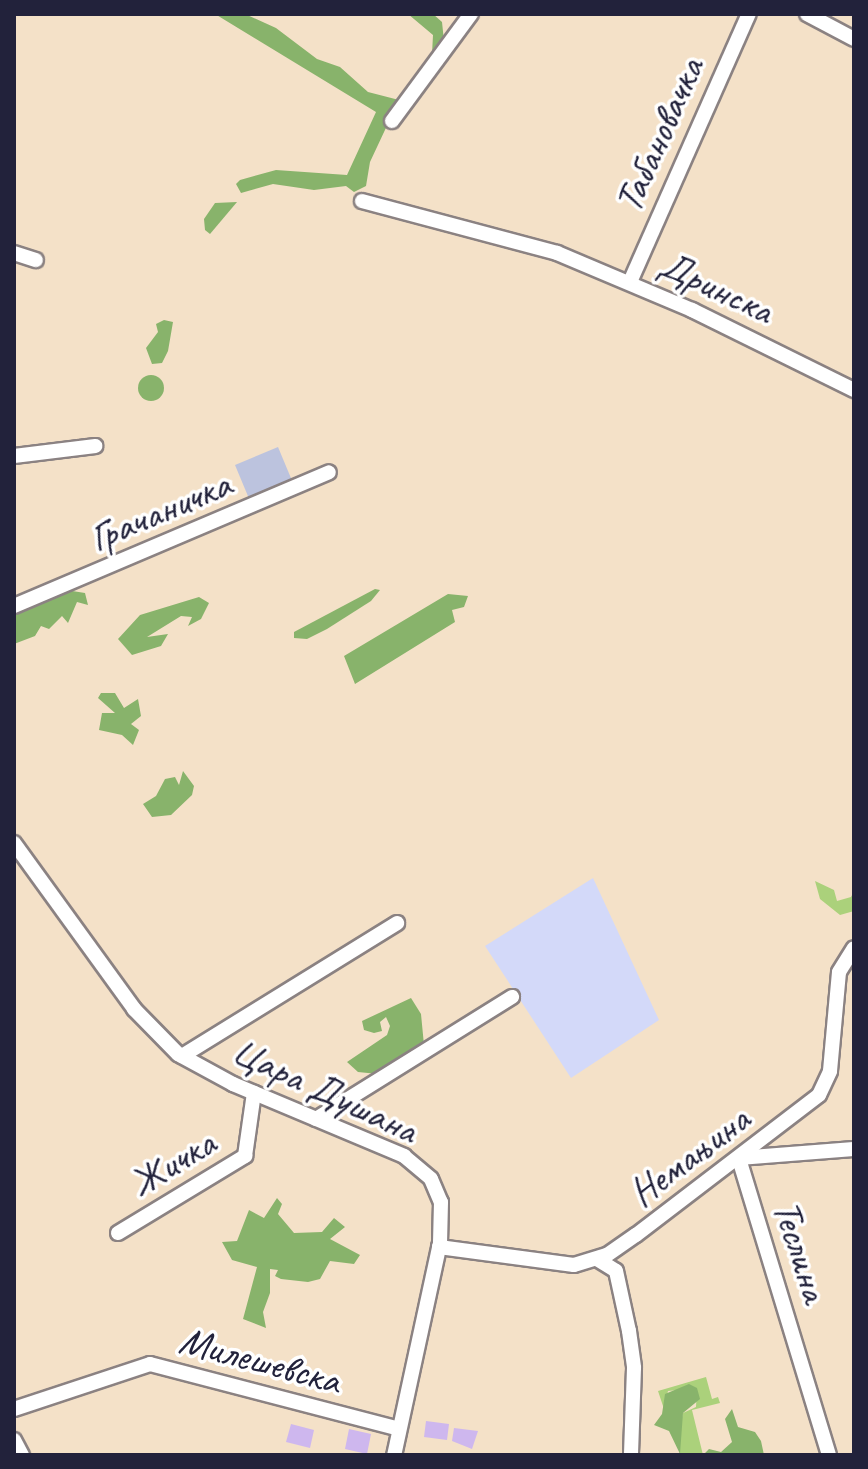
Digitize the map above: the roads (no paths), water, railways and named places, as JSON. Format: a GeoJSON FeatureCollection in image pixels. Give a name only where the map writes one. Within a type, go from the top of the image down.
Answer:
{"type":"FeatureCollection","features":[{"type":"Feature","properties":{"kind":"street"},"geometry":{"type":"LineString","coordinates":[[392,121],[471,14]]}},
{"type":"Feature","properties":{"kind":"street","name":"Табановачка"},"geometry":{"type":"LineString","coordinates":[[630,282],[749,14]]}},
{"type":"Feature","properties":{"kind":"street"},"geometry":{"type":"LineString","coordinates":[[807,14],[854,39]]}},
{"type":"Feature","properties":{"kind":"street","name":"Дринска"},"geometry":{"type":"LineString","coordinates":[[362,201],[530,243],[630,282],[854,390]]}},
{"type":"Feature","properties":{"kind":"street"},"geometry":{"type":"LineString","coordinates":[[14,253],[36,260]]}},
{"type":"Feature","properties":{"kind":"street"},"geometry":{"type":"LineString","coordinates":[[14,456],[95,446]]}},
{"type":"Feature","properties":{"kind":"street","name":"Грачаничка"},"geometry":{"type":"LineString","coordinates":[[14,606],[329,472]]}},
{"type":"Feature","properties":{"kind":"street","name":"Цара Душана"},"geometry":{"type":"LineString","coordinates":[[14,843],[134,1009],[182,1056],[254,1093],[404,1156],[431,1179],[441,1202],[439,1247],[394,1455]]}},
{"type":"Feature","properties":{"kind":"street"},"geometry":{"type":"LineString","coordinates":[[182,1056],[397,923]]}},
{"type":"Feature","properties":{"kind":"street","name":"Немањина"},"geometry":{"type":"LineString","coordinates":[[439,1247],[574,1265],[597,1259],[739,1158],[808,1107],[826,1084],[839,972],[854,948]]}},
{"type":"Feature","properties":{"kind":"street"},"geometry":{"type":"LineString","coordinates":[[316,1119],[512,997]]}},
{"type":"Feature","properties":{"kind":"street","name":"Жичка"},"geometry":{"type":"LineString","coordinates":[[118,1233],[245,1156],[254,1093]]}},
{"type":"Feature","properties":{"kind":"street"},"geometry":{"type":"LineString","coordinates":[[739,1158],[854,1149]]}},
{"type":"Feature","properties":{"kind":"street","name":"Теслина"},"geometry":{"type":"LineString","coordinates":[[739,1158],[829,1455]]}},
{"type":"Feature","properties":{"kind":"street"},"geometry":{"type":"LineString","coordinates":[[597,1259],[616,1271],[631,1342],[631,1455]]}},
{"type":"Feature","properties":{"kind":"street","name":"Милешевска"},"geometry":{"type":"LineString","coordinates":[[14,1409],[150,1364],[399,1429]]}},
{"type":"Feature","properties":{"kind":"street"},"geometry":{"type":"LineString","coordinates":[[14,1440],[22,1455]]}}]}
